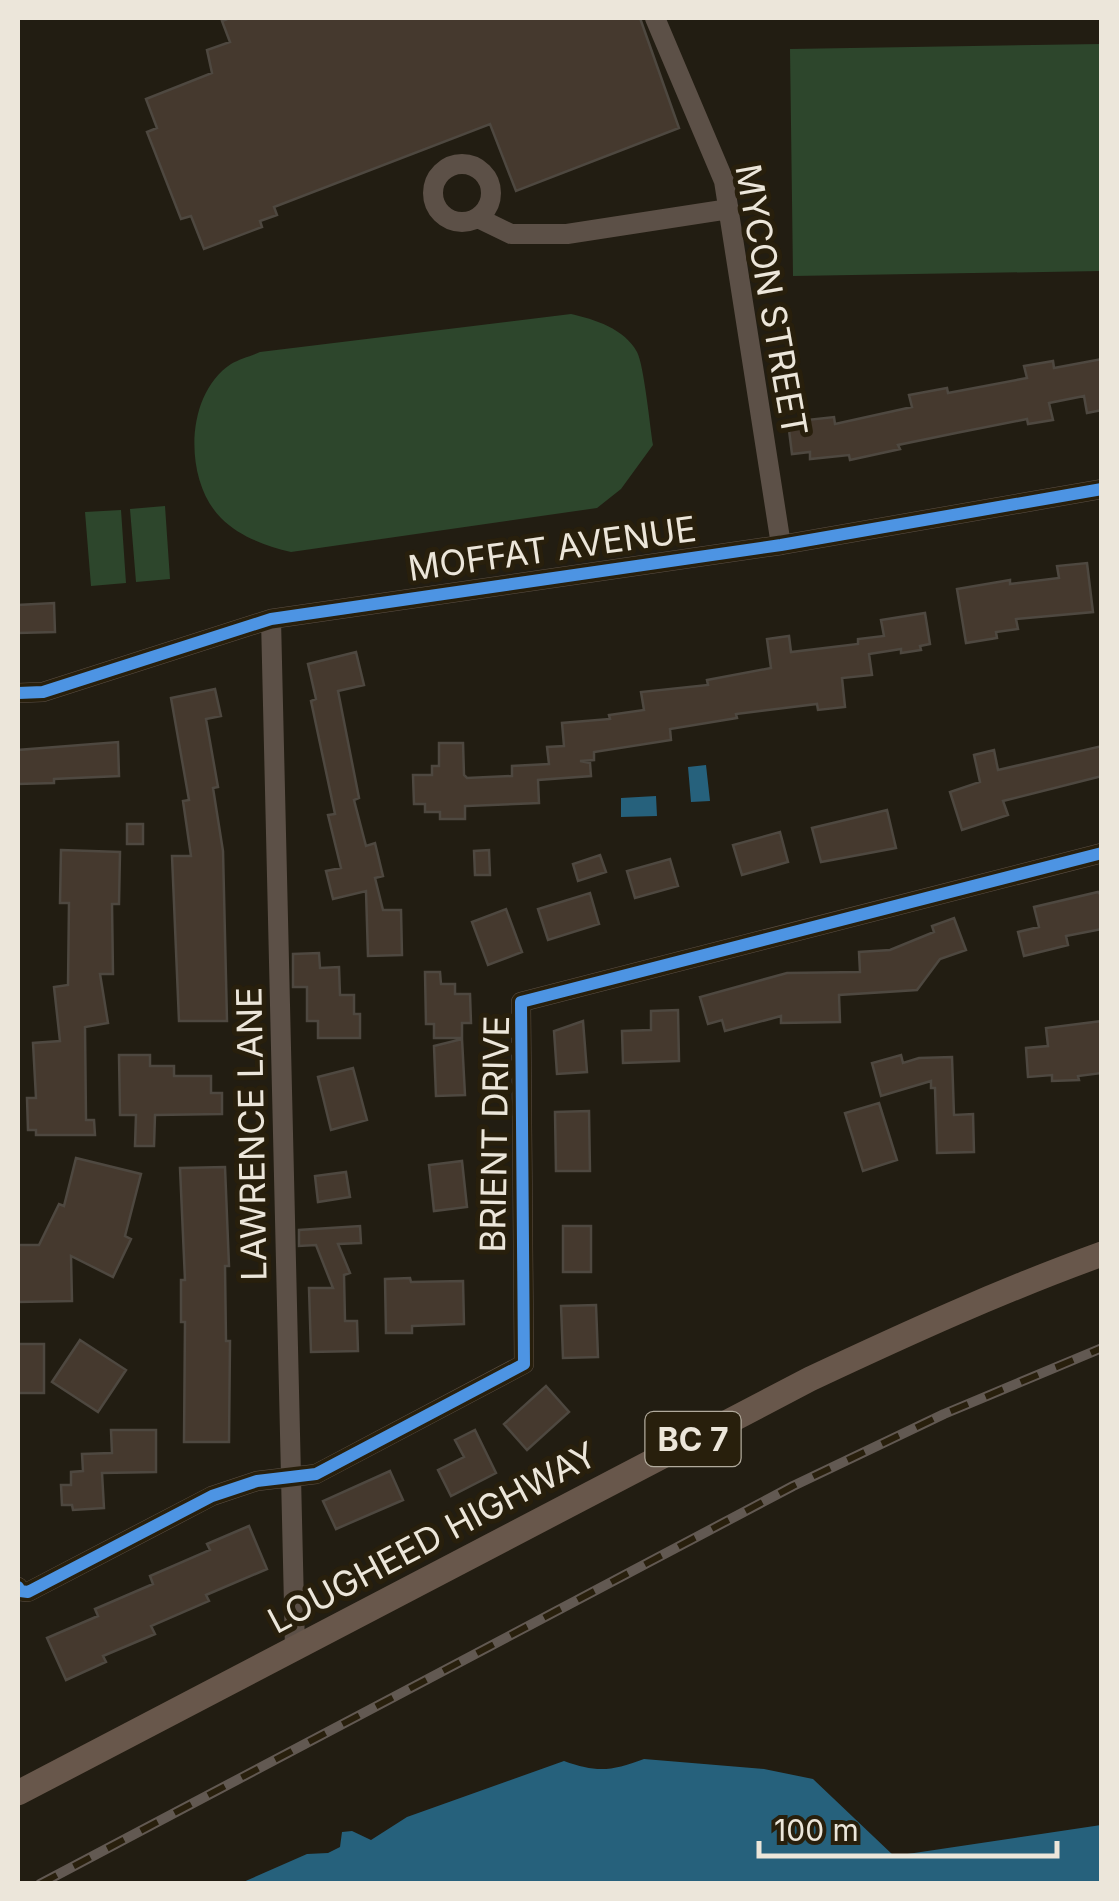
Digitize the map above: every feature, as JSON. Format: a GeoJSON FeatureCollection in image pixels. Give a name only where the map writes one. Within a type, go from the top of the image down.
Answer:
{"type":"FeatureCollection","features":[{"type":"Feature","properties":{"kind":"main road","name":"LOUGHEED HIGHWAY"},"geometry":{"type":"LineString","coordinates":[[18,1793],[810,1379],[1005,1290],[1102,1254]]}},
{"type":"Feature","properties":{"kind":"street","name":"MYCON STREET"},"geometry":{"type":"LineString","coordinates":[[654,18],[724,180],[781,545]]}},
{"type":"Feature","properties":{"kind":"street"},"geometry":{"type":"LineString","coordinates":[[478,218],[512,234],[567,234],[729,210]]}},
{"type":"Feature","properties":{"kind":"street","name":"MOFFAT AVENUE"},"geometry":{"type":"LineString","coordinates":[[18,693],[44,692],[272,618],[781,545],[1102,489]]}},
{"type":"Feature","properties":{"kind":"street","name":"LAWRENCE LANE"},"geometry":{"type":"LineString","coordinates":[[272,618],[295,1648]]}},
{"type":"Feature","properties":{"kind":"street","name":"BRIENT DRIVE"},"geometry":{"type":"LineString","coordinates":[[292,1478],[316,1474],[524,1364],[520,1002],[1102,854]]}},
{"type":"Feature","properties":{"kind":"street"},"geometry":{"type":"LineString","coordinates":[[18,1587],[28,1592],[212,1496],[257,1481],[292,1478]]}},
{"type":"Feature","properties":{"kind":"green space"},"geometry":{"type":"Polygon","coordinates":[[[1101,44],[1101,271],[793,276],[790,49],[1101,44]]]}},
{"type":"Feature","properties":{"kind":"green space"},"geometry":{"type":"Polygon","coordinates":[[[571,314],[608,326],[632,344],[640,359],[653,445],[621,489],[597,508],[291,552],[236,530],[209,502],[196,461],[197,417],[216,378],[234,362],[260,352],[571,314]]]}},
{"type":"Feature","properties":{"kind":"green space"},"geometry":{"type":"Polygon","coordinates":[[[165,506],[170,579],[136,582],[130,509],[165,506]]]}},
{"type":"Feature","properties":{"kind":"green space"},"geometry":{"type":"Polygon","coordinates":[[[121,510],[126,583],[91,586],[85,512],[121,510]]]}},
{"type":"Feature","properties":{"kind":"water"},"geometry":{"type":"Polygon","coordinates":[[[706,765],[710,801],[691,802],[688,767],[706,765]]]}},
{"type":"Feature","properties":{"kind":"water"},"geometry":{"type":"Polygon","coordinates":[[[656,796],[657,816],[621,817],[621,798],[656,796]]]}},
{"type":"Feature","properties":{"kind":"water"},"geometry":{"type":"Polygon","coordinates":[[[644,1759],[764,1769],[813,1779],[894,1856],[1101,1825],[1101,1883],[241,1883],[307,1854],[328,1853],[340,1847],[342,1832],[352,1831],[371,1840],[407,1817],[564,1761],[604,1769],[644,1759]]]}},
{"type":"Feature","properties":{"kind":"building"},"geometry":{"type":"Polygon","coordinates":[[[640,18],[679,128],[516,191],[490,124],[274,207],[277,215],[260,221],[262,227],[204,249],[191,216],[181,219],[147,132],[157,128],[146,99],[212,73],[207,50],[230,42],[222,21],[640,18]]]}},
{"type":"Feature","properties":{"kind":"building"},"geometry":{"type":"Polygon","coordinates":[[[1102,359],[1102,410],[1087,413],[1084,396],[1049,403],[1053,420],[1028,424],[1027,419],[898,445],[900,449],[850,460],[849,455],[810,459],[810,452],[792,454],[788,422],[834,417],[835,424],[912,407],[909,395],[947,388],[948,393],[1027,378],[1024,366],[1053,361],[1054,368],[1102,359]]]}},
{"type":"Feature","properties":{"kind":"building"},"geometry":{"type":"Polygon","coordinates":[[[1087,563],[1093,612],[1016,619],[1018,629],[996,632],[997,638],[966,643],[957,589],[1010,580],[1010,584],[1059,578],[1057,566],[1087,563]]]}},
{"type":"Feature","properties":{"kind":"building"},"geometry":{"type":"Polygon","coordinates":[[[54,603],[55,632],[18,633],[18,605],[54,603]]]}},
{"type":"Feature","properties":{"kind":"building"},"geometry":{"type":"Polygon","coordinates":[[[925,613],[930,644],[920,646],[921,650],[869,654],[872,675],[842,678],[845,707],[818,710],[817,704],[736,714],[737,718],[670,729],[671,740],[594,752],[594,760],[580,761],[590,763],[591,776],[538,780],[539,803],[465,806],[465,819],[440,819],[440,812],[425,812],[425,804],[414,804],[413,775],[432,775],[432,766],[439,766],[439,743],[463,743],[467,778],[512,776],[512,766],[549,764],[547,747],[564,746],[562,723],[610,719],[609,715],[644,710],[641,692],[708,685],[707,680],[771,668],[767,639],[789,636],[791,652],[858,644],[858,639],[884,636],[881,620],[925,613]]]}},
{"type":"Feature","properties":{"kind":"building"},"geometry":{"type":"Polygon","coordinates":[[[356,652],[364,685],[338,691],[359,798],[354,800],[366,846],[375,843],[383,876],[375,878],[383,910],[401,910],[402,955],[368,956],[366,891],[333,899],[326,871],[341,868],[328,815],[335,814],[311,701],[316,699],[308,664],[356,652]]]}},
{"type":"Feature","properties":{"kind":"building"},"geometry":{"type":"Polygon","coordinates":[[[215,689],[221,716],[206,719],[218,787],[213,788],[223,851],[227,1021],[179,1021],[172,856],[191,856],[183,801],[189,800],[171,698],[215,689]]]}},
{"type":"Feature","properties":{"kind":"building"},"geometry":{"type":"Polygon","coordinates":[[[118,742],[119,776],[18,784],[18,750],[118,742]]]}},
{"type":"Feature","properties":{"kind":"building"},"geometry":{"type":"Polygon","coordinates":[[[1102,746],[1102,776],[1003,801],[1008,815],[962,830],[950,792],[980,782],[974,755],[994,750],[998,770],[1102,746]]]}},
{"type":"Feature","properties":{"kind":"building"},"geometry":{"type":"Polygon","coordinates":[[[887,810],[896,848],[821,862],[812,828],[887,810]]]}},
{"type":"Feature","properties":{"kind":"building"},"geometry":{"type":"Polygon","coordinates":[[[127,824],[143,824],[143,844],[127,844],[127,824]]]}},
{"type":"Feature","properties":{"kind":"building"},"geometry":{"type":"Polygon","coordinates":[[[780,832],[788,862],[742,875],[733,845],[780,832]]]}},
{"type":"Feature","properties":{"kind":"building"},"geometry":{"type":"Polygon","coordinates":[[[61,850],[120,852],[119,904],[112,904],[113,974],[100,974],[108,1023],[85,1027],[86,1120],[94,1120],[95,1135],[36,1135],[36,1130],[28,1130],[27,1098],[36,1098],[33,1043],[60,1041],[54,987],[68,985],[69,903],[60,903],[61,850]]]}},
{"type":"Feature","properties":{"kind":"building"},"geometry":{"type":"Polygon","coordinates":[[[489,850],[490,875],[475,875],[474,851],[489,850]]]}},
{"type":"Feature","properties":{"kind":"building"},"geometry":{"type":"Polygon","coordinates":[[[600,855],[606,872],[578,881],[573,864],[600,855]]]}},
{"type":"Feature","properties":{"kind":"building"},"geometry":{"type":"Polygon","coordinates":[[[670,859],[678,886],[635,898],[627,871],[670,859]]]}},
{"type":"Feature","properties":{"kind":"building"},"geometry":{"type":"Polygon","coordinates":[[[1098,892],[1102,896],[1102,929],[1066,936],[1068,945],[1024,956],[1018,932],[1039,927],[1034,907],[1098,892]]]}},
{"type":"Feature","properties":{"kind":"building"},"geometry":{"type":"Polygon","coordinates":[[[590,893],[599,924],[548,940],[538,909],[590,893]]]}},
{"type":"Feature","properties":{"kind":"building"},"geometry":{"type":"Polygon","coordinates":[[[506,909],[522,952],[488,965],[472,922],[506,909]]]}},
{"type":"Feature","properties":{"kind":"building"},"geometry":{"type":"Polygon","coordinates":[[[954,918],[966,950],[940,959],[917,990],[839,995],[840,1022],[781,1023],[781,1016],[725,1031],[722,1020],[708,1024],[700,997],[787,973],[860,972],[859,952],[890,950],[934,932],[932,926],[954,918]]]}},
{"type":"Feature","properties":{"kind":"building"},"geometry":{"type":"Polygon","coordinates":[[[319,953],[320,968],[339,967],[340,995],[354,995],[354,1014],[360,1014],[360,1038],[318,1038],[318,1021],[307,1021],[307,987],[293,987],[293,954],[319,953]]]}},
{"type":"Feature","properties":{"kind":"building"},"geometry":{"type":"Polygon","coordinates":[[[425,972],[440,972],[441,984],[455,984],[455,994],[470,994],[471,1023],[462,1023],[462,1038],[434,1038],[434,1024],[426,1024],[425,972]]]}},
{"type":"Feature","properties":{"kind":"building"},"geometry":{"type":"Polygon","coordinates":[[[678,1010],[679,1061],[623,1063],[622,1031],[651,1030],[651,1011],[678,1010]]]}},
{"type":"Feature","properties":{"kind":"building"},"geometry":{"type":"Polygon","coordinates":[[[583,1021],[587,1072],[557,1074],[554,1031],[583,1021]]]}},
{"type":"Feature","properties":{"kind":"building"},"geometry":{"type":"Polygon","coordinates":[[[1102,1021],[1102,1073],[1078,1076],[1079,1080],[1052,1081],[1052,1075],[1028,1077],[1026,1048],[1048,1046],[1046,1028],[1102,1021]]]}},
{"type":"Feature","properties":{"kind":"building"},"geometry":{"type":"Polygon","coordinates":[[[462,1039],[465,1095],[436,1096],[434,1046],[462,1039]]]}},
{"type":"Feature","properties":{"kind":"building"},"geometry":{"type":"Polygon","coordinates":[[[119,1055],[150,1055],[150,1066],[174,1066],[174,1076],[211,1076],[211,1093],[222,1093],[222,1114],[155,1115],[154,1146],[135,1146],[136,1115],[120,1115],[119,1055]]]}},
{"type":"Feature","properties":{"kind":"building"},"geometry":{"type":"Polygon","coordinates":[[[901,1055],[903,1063],[919,1058],[952,1057],[954,1115],[973,1114],[974,1152],[937,1153],[935,1088],[931,1088],[931,1081],[881,1096],[872,1063],[901,1055]]]}},
{"type":"Feature","properties":{"kind":"building"},"geometry":{"type":"Polygon","coordinates":[[[353,1068],[367,1120],[331,1130],[318,1077],[353,1068]]]}},
{"type":"Feature","properties":{"kind":"building"},"geometry":{"type":"Polygon","coordinates":[[[879,1103],[897,1160],[863,1171],[845,1113],[879,1103]]]}},
{"type":"Feature","properties":{"kind":"building"},"geometry":{"type":"Polygon","coordinates":[[[589,1111],[590,1171],[556,1171],[555,1112],[589,1111]]]}},
{"type":"Feature","properties":{"kind":"building"},"geometry":{"type":"Polygon","coordinates":[[[76,1158],[141,1174],[125,1236],[131,1239],[113,1277],[71,1256],[72,1301],[18,1302],[18,1245],[39,1245],[59,1204],[64,1206],[76,1158]]]}},
{"type":"Feature","properties":{"kind":"building"},"geometry":{"type":"Polygon","coordinates":[[[462,1161],[467,1207],[434,1211],[429,1165],[462,1161]]]}},
{"type":"Feature","properties":{"kind":"building"},"geometry":{"type":"Polygon","coordinates":[[[225,1167],[229,1442],[184,1442],[185,1322],[181,1322],[181,1280],[185,1280],[180,1168],[225,1167]]]}},
{"type":"Feature","properties":{"kind":"building"},"geometry":{"type":"Polygon","coordinates":[[[346,1172],[350,1197],[318,1202],[315,1176],[346,1172]]]}},
{"type":"Feature","properties":{"kind":"building"},"geometry":{"type":"Polygon","coordinates":[[[360,1226],[361,1243],[338,1244],[350,1273],[344,1275],[345,1321],[357,1321],[358,1351],[311,1352],[309,1288],[333,1288],[316,1245],[299,1246],[299,1230],[360,1226]]]}},
{"type":"Feature","properties":{"kind":"building"},"geometry":{"type":"Polygon","coordinates":[[[563,1226],[591,1226],[591,1272],[563,1272],[563,1226]]]}},
{"type":"Feature","properties":{"kind":"building"},"geometry":{"type":"Polygon","coordinates":[[[410,1278],[411,1282],[463,1281],[464,1324],[412,1326],[412,1333],[386,1333],[385,1279],[410,1278]]]}},
{"type":"Feature","properties":{"kind":"building"},"geometry":{"type":"Polygon","coordinates":[[[596,1305],[598,1357],[563,1358],[561,1306],[596,1305]]]}},
{"type":"Feature","properties":{"kind":"building"},"geometry":{"type":"Polygon","coordinates":[[[80,1340],[126,1370],[98,1412],[52,1382],[80,1340]]]}},
{"type":"Feature","properties":{"kind":"building"},"geometry":{"type":"Polygon","coordinates":[[[18,1344],[44,1344],[44,1393],[18,1393],[18,1344]]]}},
{"type":"Feature","properties":{"kind":"building"},"geometry":{"type":"Polygon","coordinates":[[[546,1386],[569,1412],[527,1450],[504,1424],[546,1386]]]}},
{"type":"Feature","properties":{"kind":"building"},"geometry":{"type":"Polygon","coordinates":[[[111,1430],[156,1430],[156,1472],[102,1473],[104,1508],[73,1510],[72,1505],[62,1505],[61,1485],[71,1485],[71,1472],[83,1471],[82,1454],[112,1453],[111,1430]]]}},
{"type":"Feature","properties":{"kind":"building"},"geometry":{"type":"Polygon","coordinates":[[[475,1430],[496,1473],[451,1496],[438,1470],[464,1457],[455,1440],[475,1430]]]}},
{"type":"Feature","properties":{"kind":"building"},"geometry":{"type":"Polygon","coordinates":[[[390,1471],[403,1500],[336,1529],[323,1501],[390,1471]]]}},
{"type":"Feature","properties":{"kind":"building"},"geometry":{"type":"Polygon","coordinates":[[[249,1526],[267,1569],[206,1595],[209,1601],[151,1626],[155,1634],[103,1656],[106,1662],[66,1680],[47,1638],[98,1616],[95,1609],[153,1584],[150,1576],[210,1550],[207,1544],[249,1526]]]}},
{"type":"Feature","properties":{"kind":"railway"},"geometry":{"type":"LineString","coordinates":[[40,1884],[793,1486],[944,1414],[1102,1348]]}},
{"type":"Feature","properties":{"kind":"cycle path"},"geometry":{"type":"LineString","coordinates":[[18,693],[43,692],[271,619],[781,545],[1102,489]]}},
{"type":"Feature","properties":{"kind":"cycle path"},"geometry":{"type":"LineString","coordinates":[[18,1587],[28,1592],[212,1496],[257,1481],[316,1474],[524,1364],[521,1002],[1102,853]]}}]}
